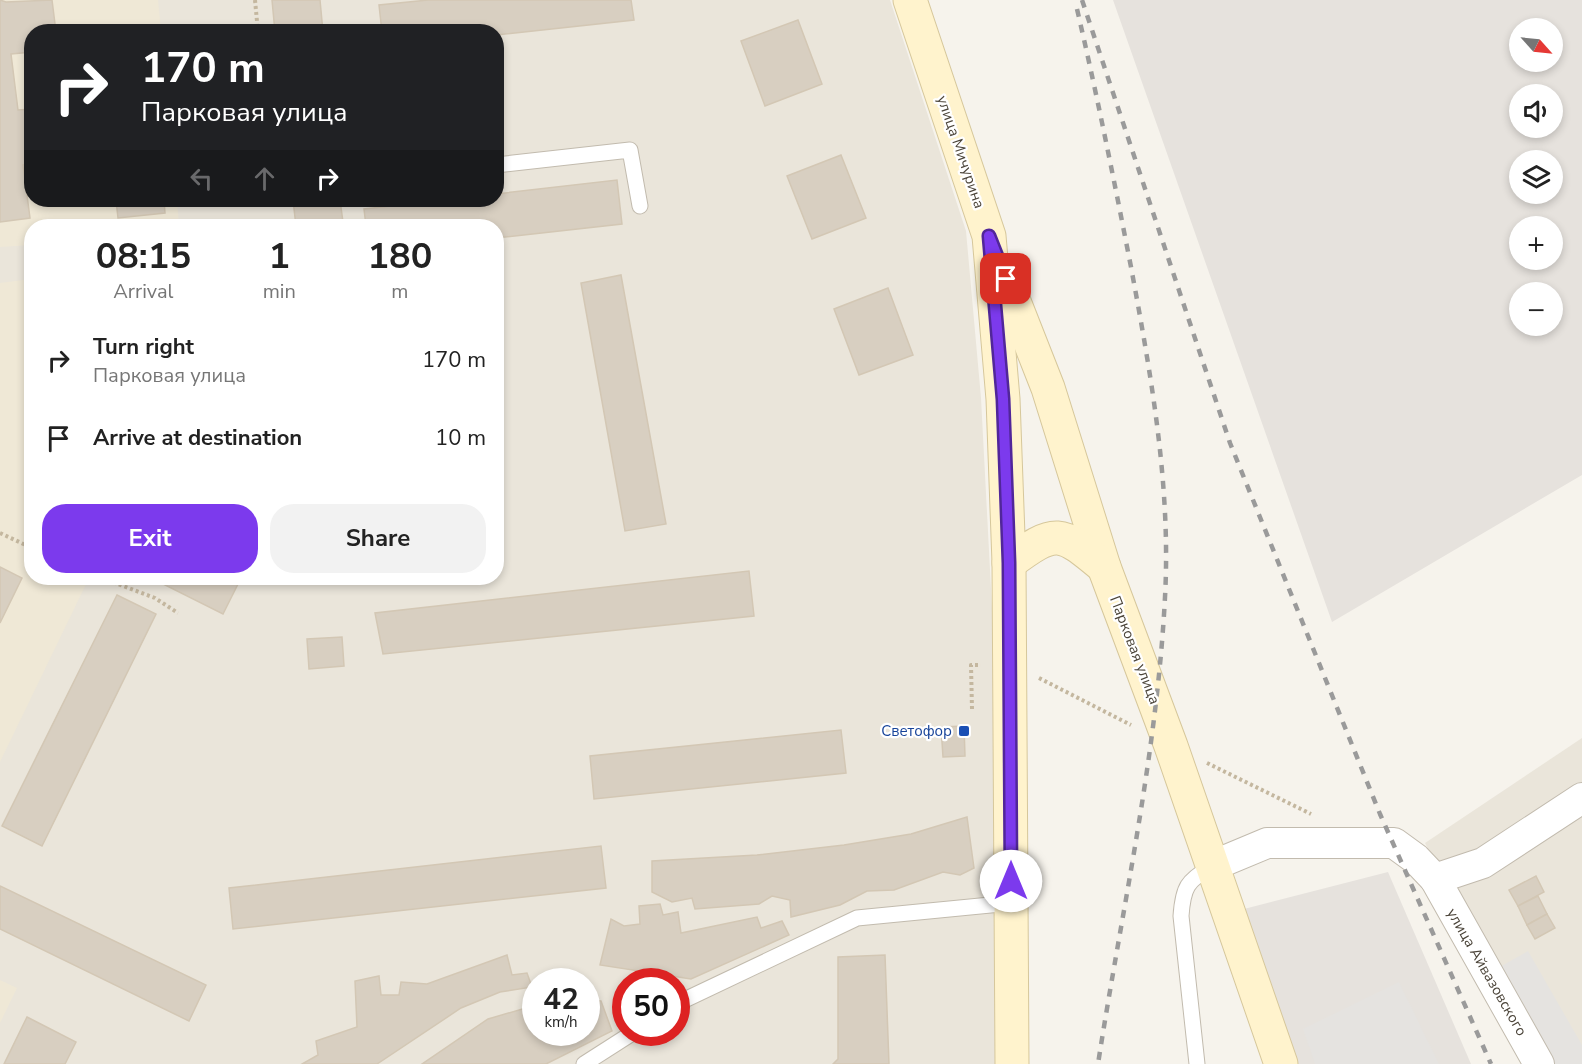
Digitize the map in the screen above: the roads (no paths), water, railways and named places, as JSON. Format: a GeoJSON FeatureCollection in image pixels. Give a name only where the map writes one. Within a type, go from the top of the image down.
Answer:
{"type":"FeatureCollection","features":[{"type":"Feature","properties":{"kind":"main road","name":"улица Мичурина"},"geometry":{"type":"LineString","coordinates":[[910,0],[989,236],[1003,399],[1009,563],[1012,1064]]}},
{"type":"Feature","properties":{"kind":"main road","name":"Парковая улица"},"geometry":{"type":"LineString","coordinates":[[989,236],[1048,388],[1104,567],[1160,714],[1281,1064]]}},
{"type":"Feature","properties":{"kind":"main road"},"geometry":{"type":"LineString","coordinates":[[1009,563],[1035,544],[1054,536],[1075,542],[1104,567]]}},
{"type":"Feature","properties":{"kind":"street"},"geometry":{"type":"LineString","coordinates":[[1435,879],[1483,863],[1582,798]]}},
{"type":"Feature","properties":{"kind":"street","name":"улица Айвазовского"},"geometry":{"type":"LineString","coordinates":[[1212,866],[1267,843],[1394,843],[1416,859],[1435,879],[1539,1064]]}},
{"type":"Feature","properties":{"kind":"lane"},"geometry":{"type":"LineString","coordinates":[[504,164],[630,150],[640,206]]}},
{"type":"Feature","properties":{"kind":"lane"},"geometry":{"type":"LineString","coordinates":[[1197,1064],[1181,916],[1182,896],[1190,879],[1212,866]]}},
{"type":"Feature","properties":{"kind":"lane"},"geometry":{"type":"LineString","coordinates":[[690,997],[857,918],[1011,903]]}},
{"type":"Feature","properties":{"kind":"lane"},"geometry":{"type":"LineString","coordinates":[[584,1064],[612,1046]]}},
{"type":"Feature","properties":{"kind":"railway"},"geometry":{"type":"LineString","coordinates":[[1082,0],[1230,443],[1380,814],[1491,1064]]}},
{"type":"Feature","properties":{"kind":"railway"},"geometry":{"type":"LineString","coordinates":[[1077,9],[1112,170],[1146,349],[1162,472],[1166,555],[1161,656],[1155,714],[1138,831],[1098,1064]]}},
{"type":"Feature","properties":{"kind":"place","name":"Светофор"},"geometry":{"type":"Point","coordinates":[964,731]}}]}
